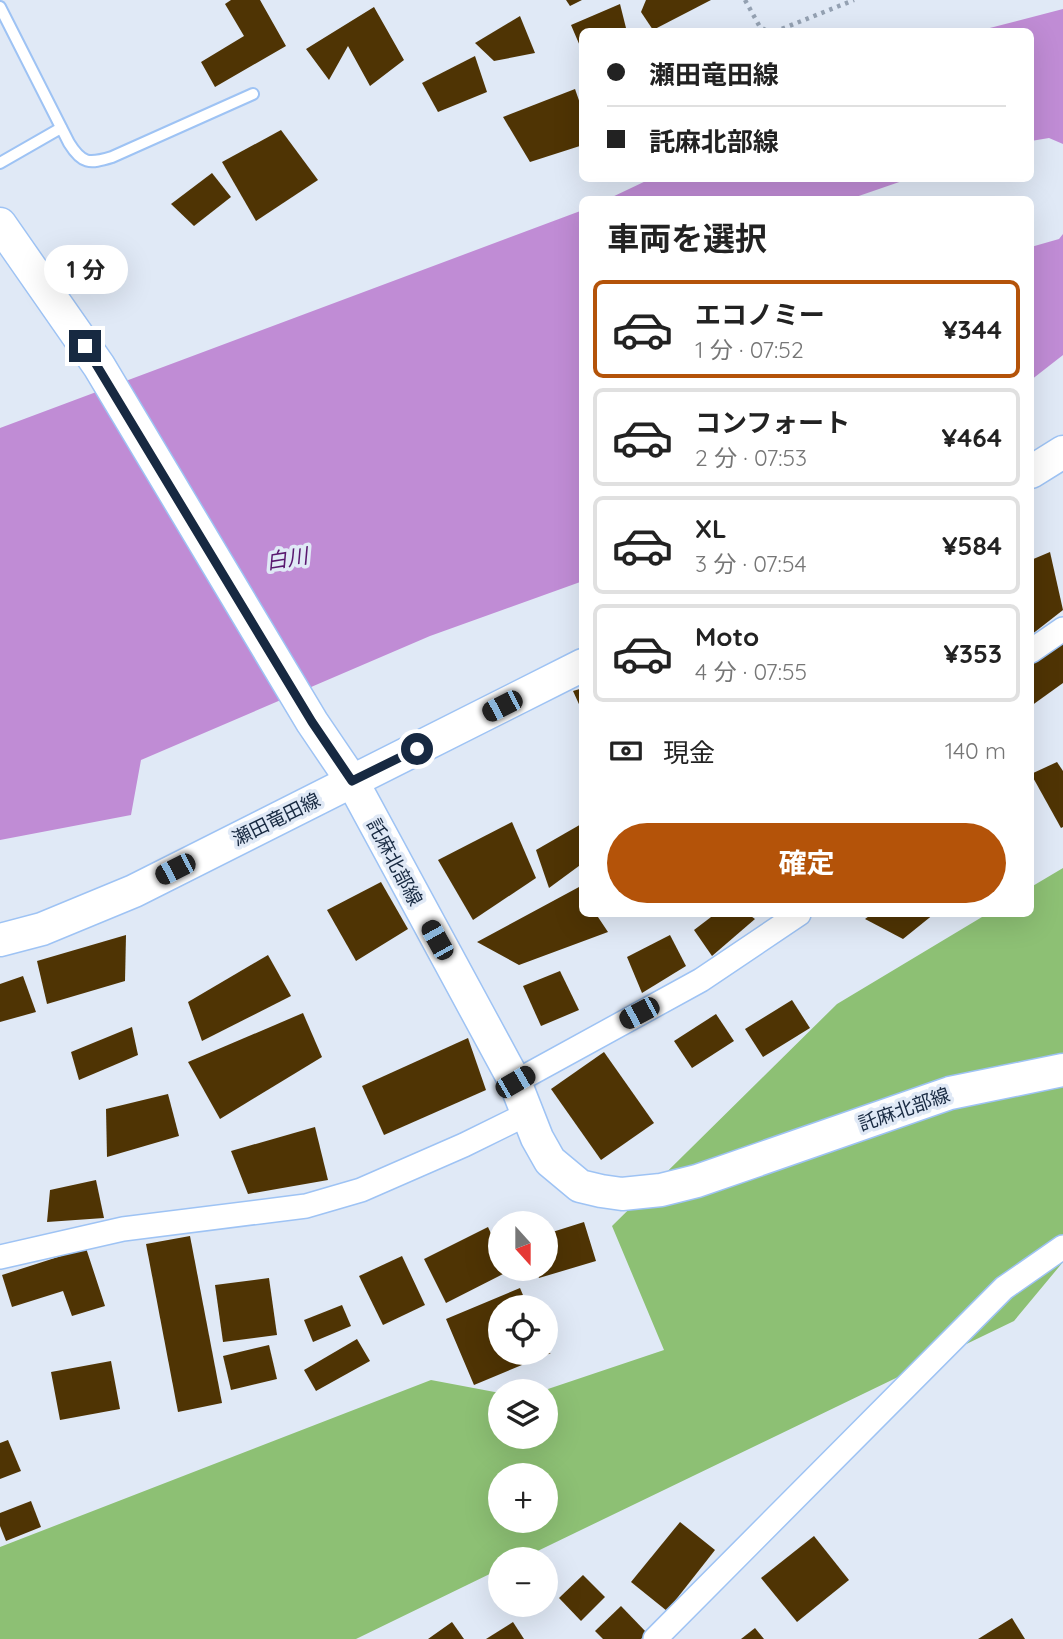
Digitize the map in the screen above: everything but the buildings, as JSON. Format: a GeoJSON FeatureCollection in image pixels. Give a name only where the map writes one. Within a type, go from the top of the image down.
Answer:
{"type":"FeatureCollection","features":[{"type":"Feature","properties":{"kind":"main road","name":"託麻北部線"},"geometry":{"type":"LineString","coordinates":[[0,224],[99,366],[312,722],[352,781],[515,1082],[550,1161],[564,1174],[580,1186],[601,1191],[622,1194],[661,1190],[697,1181],[950,1093],[1063,1070]]}},
{"type":"Feature","properties":{"kind":"main road"},"geometry":{"type":"LineString","coordinates":[[1034,470],[1063,452]]}},
{"type":"Feature","properties":{"kind":"main road","name":"瀬田竜田線"},"geometry":{"type":"LineString","coordinates":[[0,940],[42,929],[134,891],[579,667]]}},
{"type":"Feature","properties":{"kind":"street"},"geometry":{"type":"LineString","coordinates":[[1034,649],[1063,628]]}},
{"type":"Feature","properties":{"kind":"street"},"geometry":{"type":"LineString","coordinates":[[515,1082],[701,980],[795,917]]}},
{"type":"Feature","properties":{"kind":"street"},"geometry":{"type":"LineString","coordinates":[[0,1257],[123,1229],[306,1206],[361,1190],[527,1114]]}},
{"type":"Feature","properties":{"kind":"street"},"geometry":{"type":"LineString","coordinates":[[655,1639],[1004,1287],[1063,1247]]}},
{"type":"Feature","properties":{"kind":"lane"},"geometry":{"type":"LineString","coordinates":[[0,7],[61,128],[78,157],[88,162],[100,161],[253,94]]}},
{"type":"Feature","properties":{"kind":"lane"},"geometry":{"type":"LineString","coordinates":[[0,163],[61,128]]}},
{"type":"Feature","properties":{"kind":"path"},"geometry":{"type":"LineString","coordinates":[[745,0],[762,28]]}},
{"type":"Feature","properties":{"kind":"path"},"geometry":{"type":"LineString","coordinates":[[781,28],[854,0]]}},
{"type":"Feature","properties":{"kind":"green space"},"geometry":{"type":"Polygon","coordinates":[[[1063,868],[1063,1262],[1014,1321],[546,1547],[488,1547],[488,1575],[356,1639],[0,1639],[0,1547],[431,1380],[488,1391],[488,1449],[558,1449],[558,1386],[664,1350],[612,1226],[837,1004],[982,917],[1034,917],[1034,885],[1063,868]]]}},
{"type":"Feature","properties":{"kind":"water"},"geometry":{"type":"Polygon","coordinates":[[[1063,9],[1063,144],[1049,138],[1034,140],[1034,28],[990,28],[1063,9]]]}},
{"type":"Feature","properties":{"kind":"water"},"geometry":{"type":"Polygon","coordinates":[[[644,182],[899,182],[859,196],[614,196],[644,182]]]}},
{"type":"Feature","properties":{"kind":"water","name":"白川"},"geometry":{"type":"Polygon","coordinates":[[[579,211],[579,582],[430,636],[141,760],[131,815],[0,840],[0,428],[579,211]]]}},
{"type":"Feature","properties":{"kind":"water"},"geometry":{"type":"Polygon","coordinates":[[[1063,234],[1063,355],[1034,378],[1034,246],[1059,239],[1063,234]]]}},
{"type":"Feature","properties":{"kind":"route"},"geometry":{"type":"LineString","coordinates":[[85,346],[312,722],[352,781],[417,749]]}}]}
